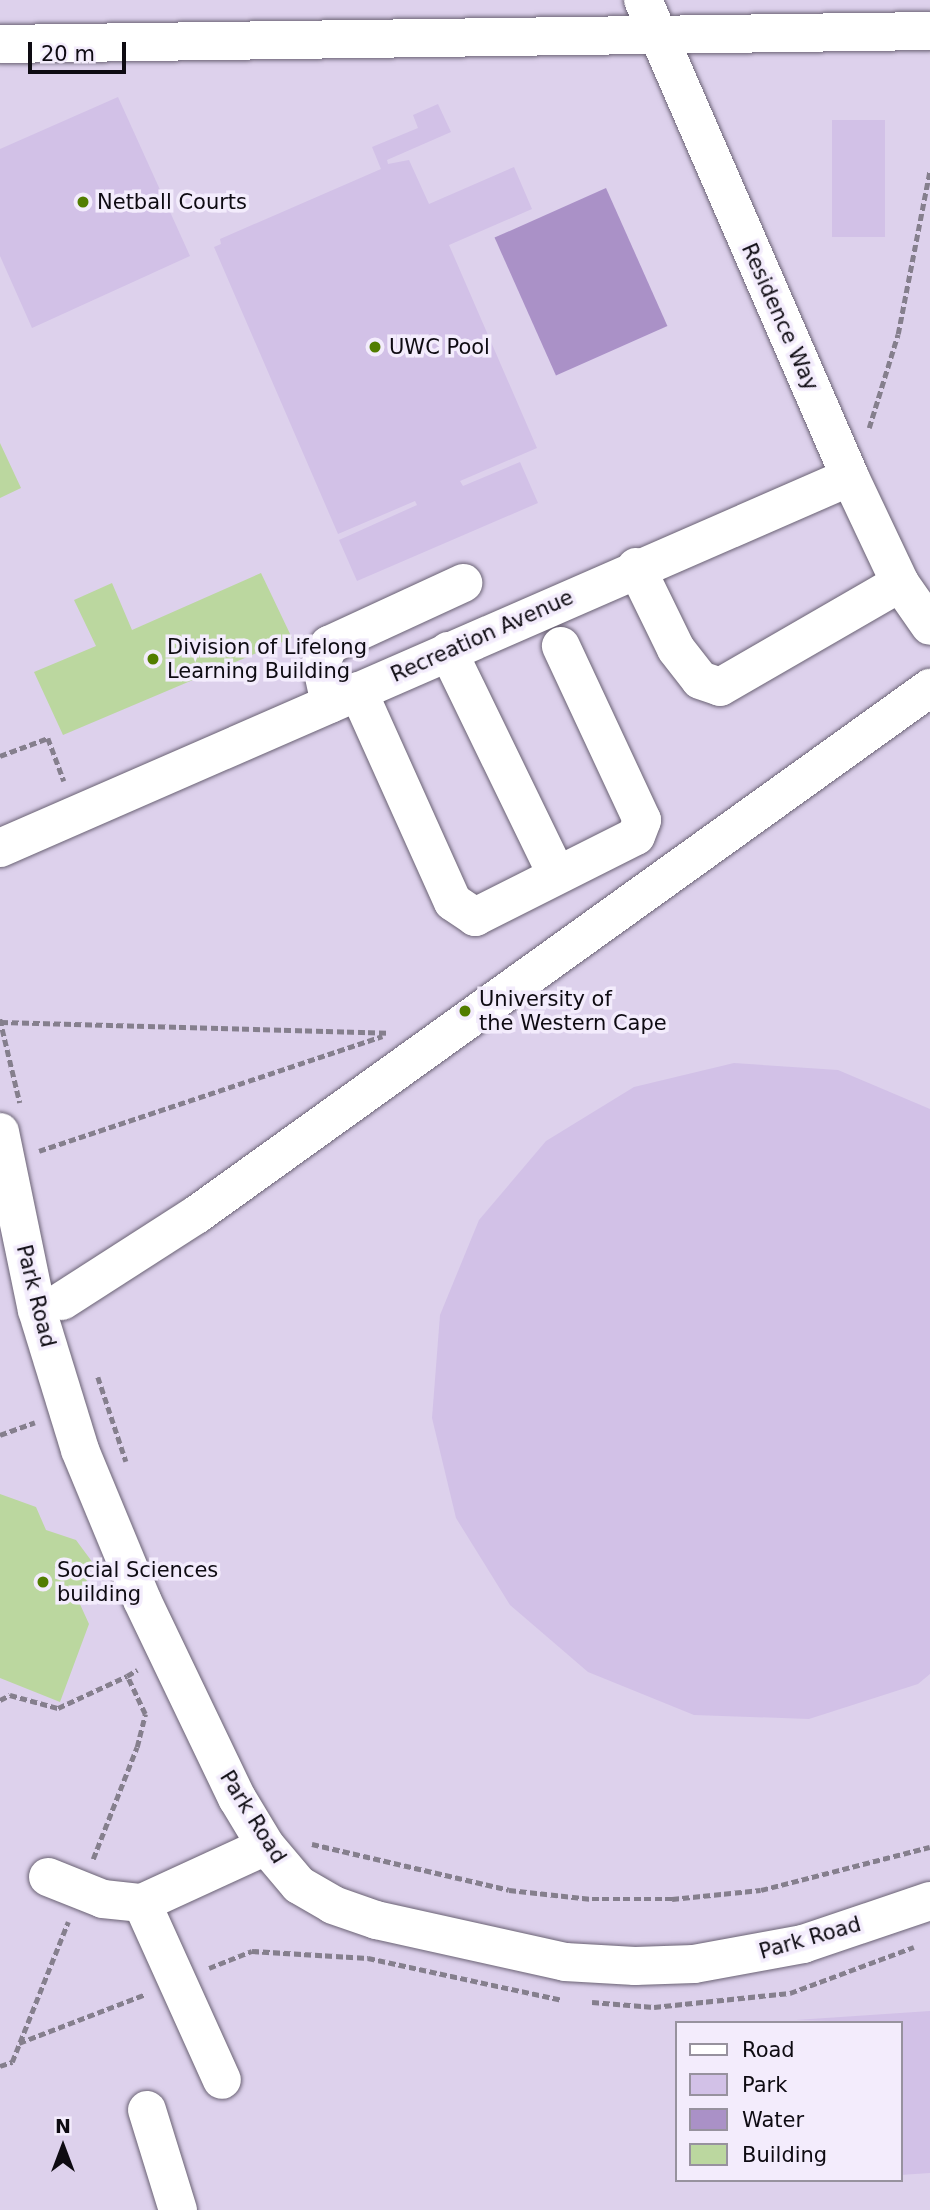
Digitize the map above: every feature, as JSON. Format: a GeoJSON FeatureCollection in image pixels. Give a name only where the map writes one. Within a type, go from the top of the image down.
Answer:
{"type":"FeatureCollection","features":[{"type":"Feature","properties":{"kind":"street","name":"Residence Way"},"geometry":{"type":"LineString","coordinates":[[643,0],[850,477],[900,583],[930,626]]}},
{"type":"Feature","properties":{"kind":"street"},"geometry":{"type":"LineString","coordinates":[[0,44],[930,31]]}},
{"type":"Feature","properties":{"kind":"street","name":"Recreation Avenue"},"geometry":{"type":"LineString","coordinates":[[0,848],[636,567],[850,477]]}},
{"type":"Feature","properties":{"kind":"street"},"geometry":{"type":"LineString","coordinates":[[636,567],[676,649],[700,680],[720,687],[900,583]]}},
{"type":"Feature","properties":{"kind":"street"},"geometry":{"type":"LineString","coordinates":[[463,583],[329,645],[321,663],[344,698],[453,902],[475,917],[636,836],[642,820],[561,646]]}},
{"type":"Feature","properties":{"kind":"street"},"geometry":{"type":"LineString","coordinates":[[448,651],[558,875]]}},
{"type":"Feature","properties":{"kind":"street"},"geometry":{"type":"LineString","coordinates":[[62,1301],[195,1215],[930,688]]}},
{"type":"Feature","properties":{"kind":"street","name":"Park Road"},"geometry":{"type":"LineString","coordinates":[[12,1147],[37,1310],[80,1450],[142,1600],[237,1798],[284,1844],[299,1885],[333,1905],[376,1920],[565,1962],[635,1966],[752,1955],[803,1944],[930,1901]]}},
{"type":"Feature","properties":{"kind":"street"},"geometry":{"type":"LineString","coordinates":[[65,1883],[103,1899],[142,1903],[284,1844]]}},
{"type":"Feature","properties":{"kind":"street"},"geometry":{"type":"LineString","coordinates":[[142,1903],[222,2080]]}},
{"type":"Feature","properties":{"kind":"street"},"geometry":{"type":"LineString","coordinates":[[147,2110],[178,2210]]}},
{"type":"Feature","properties":{"kind":"path"},"geometry":{"type":"LineString","coordinates":[[866,439],[898,334],[930,170]]}},
{"type":"Feature","properties":{"kind":"path"},"geometry":{"type":"LineString","coordinates":[[389,1033],[12,1147],[1,1020],[389,1033],[454,1031]]}},
{"type":"Feature","properties":{"kind":"path"},"geometry":{"type":"LineString","coordinates":[[97,1374],[128,1465]]}},
{"type":"Feature","properties":{"kind":"path"},"geometry":{"type":"LineString","coordinates":[[0,1435],[23,1425]]}},
{"type":"Feature","properties":{"kind":"path"},"geometry":{"type":"LineString","coordinates":[[0,1700],[10,1695],[58,1708],[144,1667]]}},
{"type":"Feature","properties":{"kind":"path"},"geometry":{"type":"LineString","coordinates":[[0,2072],[2,2065],[12,2062],[19,2043],[65,1883],[137,1747],[145,1714],[127,1675]]}},
{"type":"Feature","properties":{"kind":"path"},"geometry":{"type":"LineString","coordinates":[[284,1844],[509,1890],[592,1899],[672,1899],[761,1890],[930,1847]]}},
{"type":"Feature","properties":{"kind":"path"},"geometry":{"type":"LineString","coordinates":[[585,2002],[654,2007],[790,1993],[917,1946]]}},
{"type":"Feature","properties":{"kind":"path"},"geometry":{"type":"LineString","coordinates":[[19,2043],[252,1951],[368,1958],[543,1999],[571,2001]]}},
{"type":"Feature","properties":{"kind":"shaded area","name":"University of the Western Cape"},"geometry":{"type":"Polygon","coordinates":[[[0,0],[930,0],[930,2210],[0,2210],[0,0]]]}},
{"type":"Feature","properties":{"kind":"green space","name":"Netball Courts"},"geometry":{"type":"Polygon","coordinates":[[[118,97],[190,256],[32,328],[0,256],[0,149],[118,97]]]}},
{"type":"Feature","properties":{"kind":"green space","name":"UWC Pool"},"geometry":{"type":"Polygon","coordinates":[[[438,104],[451,132],[387,160],[388,164],[409,160],[429,204],[514,167],[532,209],[449,245],[537,448],[460,481],[463,486],[520,462],[538,503],[357,581],[339,540],[417,505],[415,501],[338,534],[214,247],[221,244],[220,239],[381,169],[372,147],[418,128],[413,115],[438,104]]]}},
{"type":"Feature","properties":{"kind":"green space"},"geometry":{"type":"Polygon","coordinates":[[[832,120],[885,120],[885,237],[832,237],[832,120]]]}},
{"type":"Feature","properties":{"kind":"green space"},"geometry":{"type":"Polygon","coordinates":[[[734,1063],[838,1070],[930,1109],[930,1674],[918,1684],[809,1719],[694,1715],[588,1672],[510,1605],[456,1518],[432,1418],[440,1315],[479,1220],[546,1141],[634,1087],[734,1063]]]}},
{"type":"Feature","properties":{"kind":"green space"},"geometry":{"type":"Polygon","coordinates":[[[930,2011],[930,2173],[902,2175],[902,2021],[796,2020],[930,2011]]]}},
{"type":"Feature","properties":{"kind":"water"},"geometry":{"type":"Polygon","coordinates":[[[606,188],[667,326],[556,376],[495,238],[606,188]]]}},
{"type":"Feature","properties":{"kind":"building"},"geometry":{"type":"Polygon","coordinates":[[[0,443],[21,488],[0,498],[0,443]]]}},
{"type":"Feature","properties":{"kind":"building","name":"Division of Lifelong Learning Building"},"geometry":{"type":"Polygon","coordinates":[[[261,573],[292,638],[63,735],[34,672],[96,646],[74,600],[112,583],[132,630],[261,573]]]}},
{"type":"Feature","properties":{"kind":"building","name":"Social Sciences building"},"geometry":{"type":"Polygon","coordinates":[[[0,1494],[36,1507],[46,1530],[76,1540],[93,1563],[79,1602],[89,1624],[60,1702],[0,1678],[0,1494]]]}},
{"type":"Feature","properties":{"kind":"place","name":"Netball Courts"},"geometry":{"type":"Point","coordinates":[83,202]}},
{"type":"Feature","properties":{"kind":"place","name":"UWC Pool"},"geometry":{"type":"Point","coordinates":[375,347]}},
{"type":"Feature","properties":{"kind":"place","name":"Division of Lifelong Learning Building"},"geometry":{"type":"Point","coordinates":[153,659]}},
{"type":"Feature","properties":{"kind":"place","name":"University of the Western Cape"},"geometry":{"type":"Point","coordinates":[465,1011]}},
{"type":"Feature","properties":{"kind":"place","name":"Social Sciences building"},"geometry":{"type":"Point","coordinates":[43,1582]}}]}
